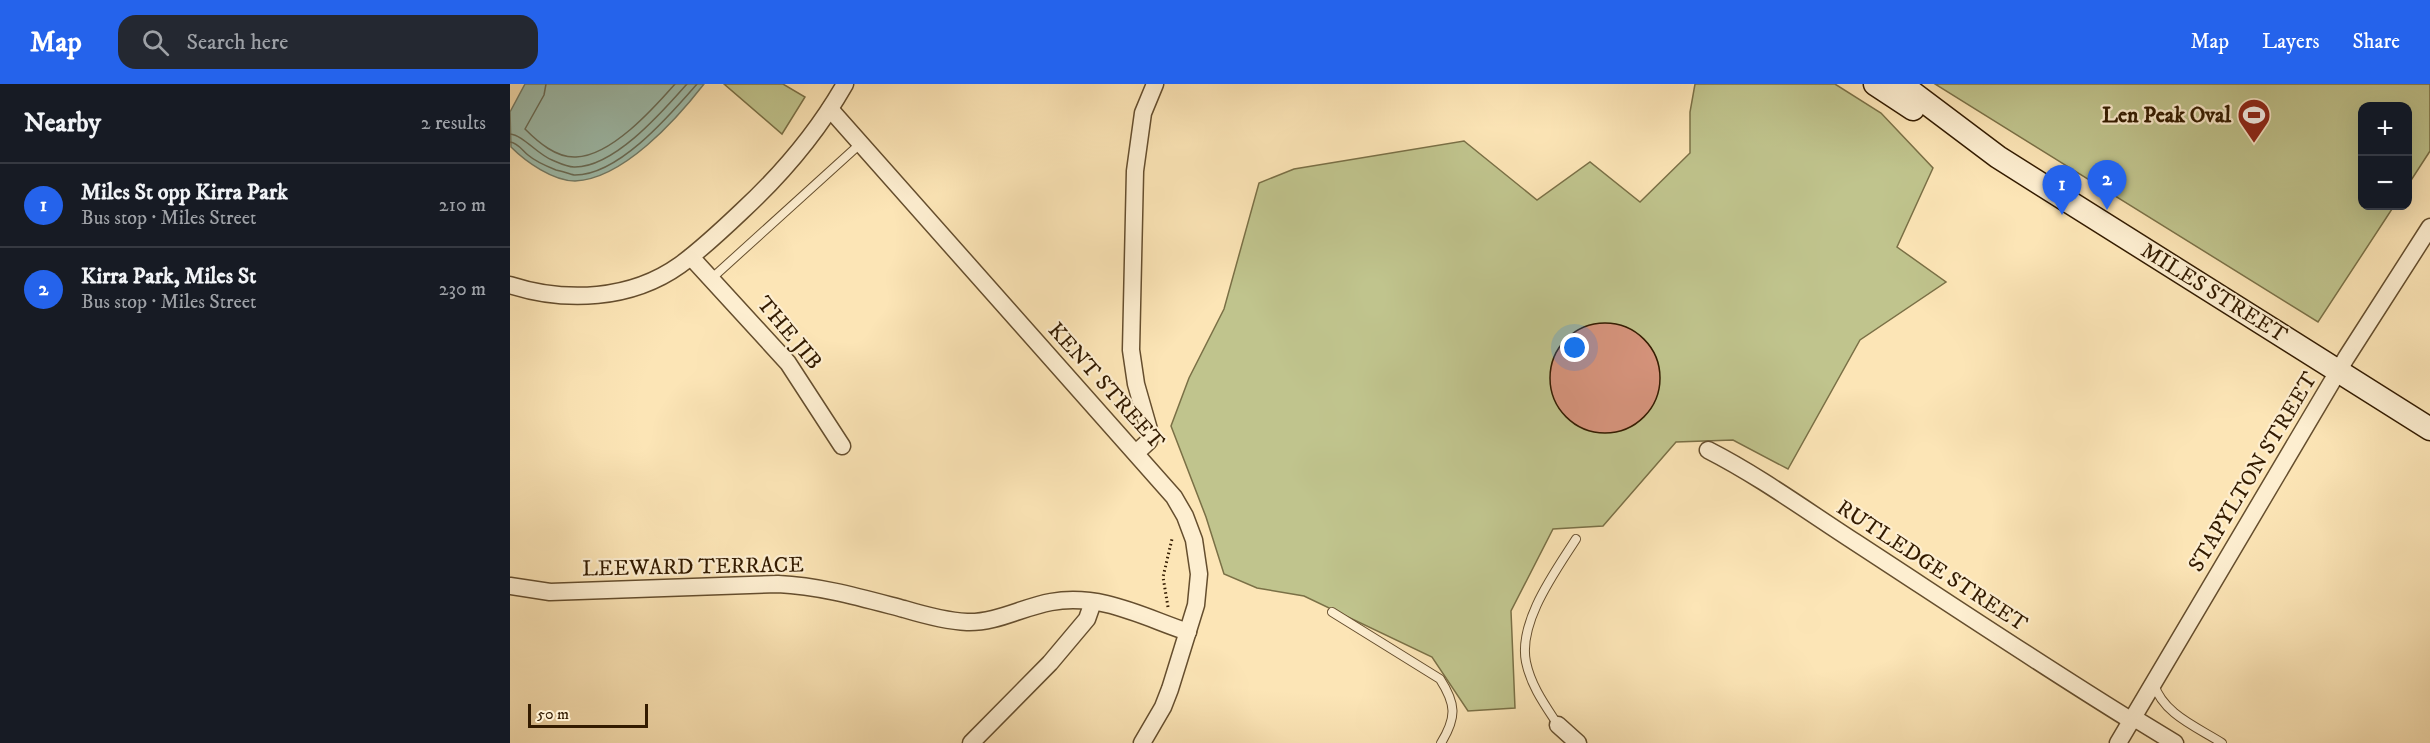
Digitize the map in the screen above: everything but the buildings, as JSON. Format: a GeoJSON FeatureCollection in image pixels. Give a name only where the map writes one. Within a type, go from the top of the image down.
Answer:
{"type":"FeatureCollection","features":[{"type":"Feature","properties":{"kind":"street"},"geometry":{"type":"LineString","coordinates":[[510,285],[534,292],[564,296],[609,294],[648,283],[679,266],[722,230],[780,175],[806,145],[830,110],[844,84]]}},
{"type":"Feature","properties":{"kind":"street"},"geometry":{"type":"LineString","coordinates":[[1136,453],[1149,441],[1150,433],[1136,384],[1131,350],[1135,171],[1143,113],[1155,84]]}},
{"type":"Feature","properties":{"kind":"street","name":"MILES STREET"},"geometry":{"type":"LineString","coordinates":[[1875,84],[1939,125],[1998,158],[2430,429]]}},
{"type":"Feature","properties":{"kind":"street","name":"MILES STREET"},"geometry":{"type":"LineString","coordinates":[[1901,84],[1998,158]]}},
{"type":"Feature","properties":{"kind":"street","name":"KENT STREET"},"geometry":{"type":"LineString","coordinates":[[830,110],[1136,453],[1174,497],[1185,516],[1194,540],[1199,574],[1198,590],[1188,632],[1163,707],[1142,743]]}},
{"type":"Feature","properties":{"kind":"street","name":"STAPYLTON STREET"},"geometry":{"type":"LineString","coordinates":[[2118,743],[2339,371],[2430,227]]}},
{"type":"Feature","properties":{"kind":"street","name":"THE JIB"},"geometry":{"type":"LineString","coordinates":[[691,257],[788,363],[842,446]]}},
{"type":"Feature","properties":{"kind":"street","name":"RUTLEDGE STREET"},"geometry":{"type":"LineString","coordinates":[[1708,450],[1945,599],[2034,661],[2175,743]]}},
{"type":"Feature","properties":{"kind":"street","name":"LEEWARD TERRACE"},"geometry":{"type":"LineString","coordinates":[[510,586],[550,592],[804,585],[930,616],[968,622],[1003,617],[1048,602],[1065,600],[1125,608],[1188,632]]}},
{"type":"Feature","properties":{"kind":"street"},"geometry":{"type":"LineString","coordinates":[[971,743],[1050,663],[1087,619],[1093,602]]}},
{"type":"Feature","properties":{"kind":"street"},"geometry":{"type":"LineString","coordinates":[[1558,725],[1578,743]]}},
{"type":"Feature","properties":{"kind":"lane"},"geometry":{"type":"LineString","coordinates":[[711,279],[860,144]]}},
{"type":"Feature","properties":{"kind":"lane"},"geometry":{"type":"LineString","coordinates":[[1558,725],[1537,693],[1528,671],[1525,656],[1526,644],[1537,606],[1576,539]]}},
{"type":"Feature","properties":{"kind":"lane"},"geometry":{"type":"LineString","coordinates":[[1332,612],[1440,678],[1449,693],[1453,710],[1448,732],[1441,743]]}},
{"type":"Feature","properties":{"kind":"lane"},"geometry":{"type":"LineString","coordinates":[[2154,684],[2160,699],[2169,709],[2222,743]]}},
{"type":"Feature","properties":{"kind":"path"},"geometry":{"type":"LineString","coordinates":[[1167,610],[1169,603],[1163,577],[1172,539]]}},
{"type":"Feature","properties":{"kind":"green space"},"geometry":{"type":"Polygon","coordinates":[[[724,84],[783,84],[805,97],[782,134],[724,84]]]}},
{"type":"Feature","properties":{"kind":"green space"},"geometry":{"type":"Polygon","coordinates":[[[1695,84],[1835,84],[1881,113],[1933,168],[1897,247],[1946,282],[1860,340],[1788,469],[1733,440],[1676,442],[1603,526],[1553,529],[1511,611],[1515,708],[1468,711],[1432,657],[1304,596],[1257,588],[1224,574],[1206,517],[1171,426],[1189,378],[1224,309],[1259,183],[1294,169],[1464,141],[1537,200],[1590,162],[1640,202],[1690,153],[1690,112],[1695,84]]]}},
{"type":"Feature","properties":{"kind":"green space"},"geometry":{"type":"Polygon","coordinates":[[[1935,84],[2430,84],[2430,151],[2412,179],[2412,102],[2358,102],[2358,210],[2391,210],[2318,322],[1935,84]]]}},
{"type":"Feature","properties":{"kind":"water"},"geometry":{"type":"Polygon","coordinates":[[[525,84],[704,84],[664,130],[630,159],[593,178],[575,181],[558,178],[540,170],[511,147],[510,112],[525,84]]]}},
{"type":"Feature","properties":{"kind":"place","name":"Len Peak Oval"},"geometry":{"type":"Point","coordinates":[2254,144]}},
{"type":"Feature","properties":{"kind":"place","name":"Kirra Park, Miles St"},"geometry":{"type":"Point","coordinates":[2107,210]}},
{"type":"Feature","properties":{"kind":"place","name":"Miles St opp Kirra Park"},"geometry":{"type":"Point","coordinates":[2062,215]}}]}
